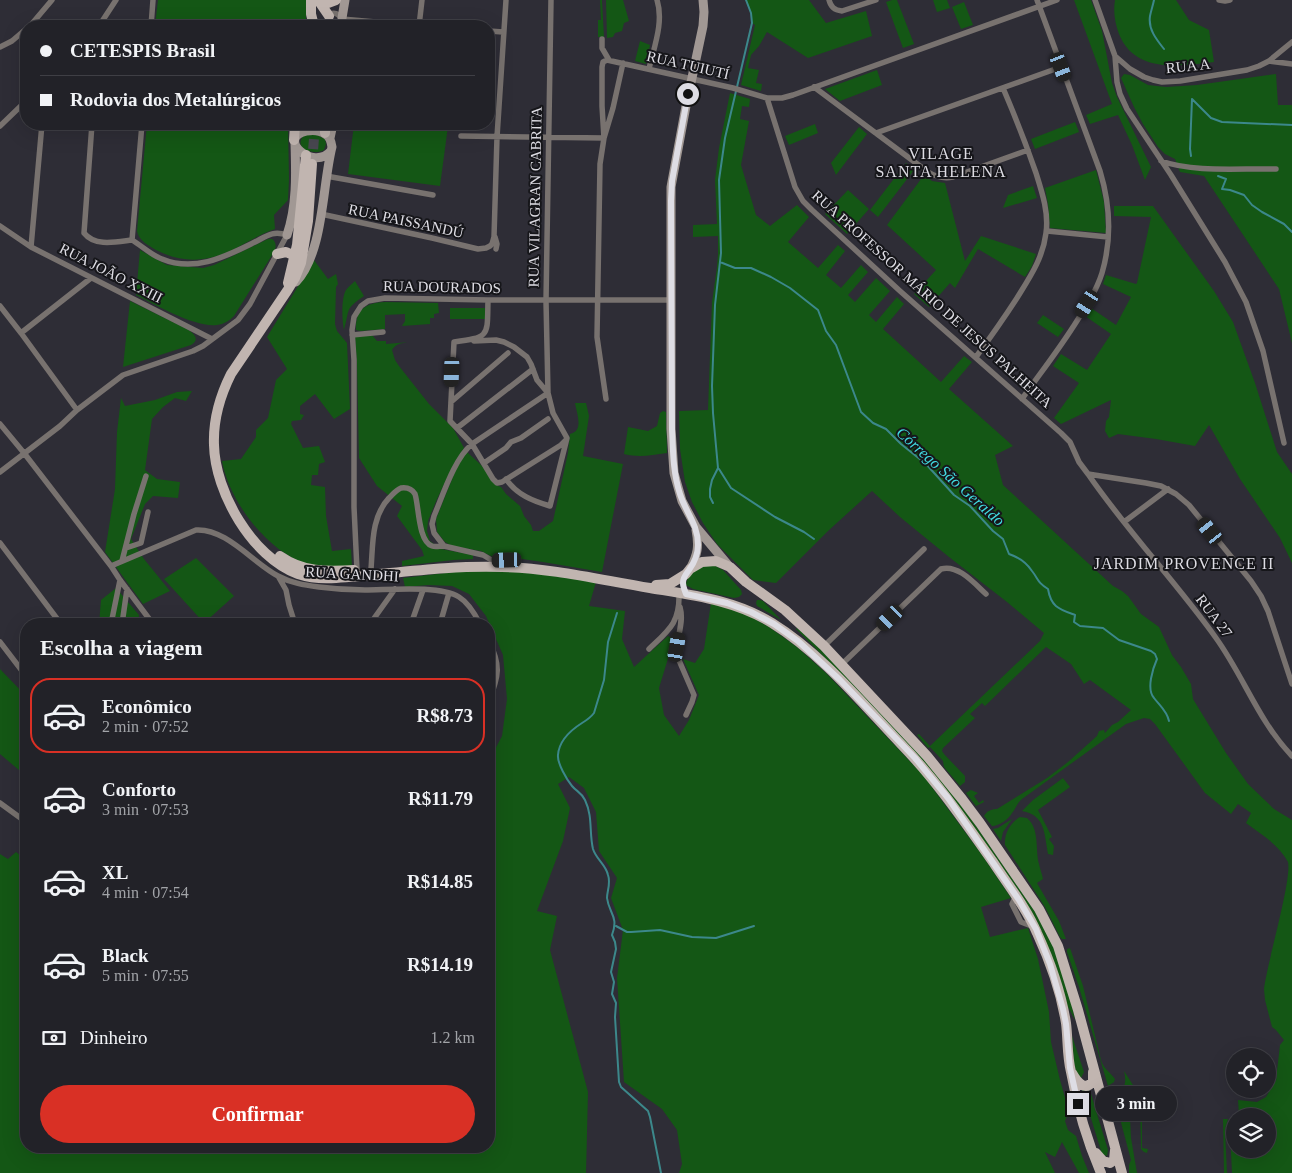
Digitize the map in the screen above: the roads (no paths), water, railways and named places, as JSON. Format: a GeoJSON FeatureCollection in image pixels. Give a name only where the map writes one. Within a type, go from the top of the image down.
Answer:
{"type":"FeatureCollection","features":[{"type":"Feature","properties":{"kind":"main road"},"geometry":{"type":"LineString","coordinates":[[311,0],[323,17]]}},
{"type":"Feature","properties":{"kind":"main road"},"geometry":{"type":"LineString","coordinates":[[318,0],[323,17]]}},
{"type":"Feature","properties":{"kind":"main road"},"geometry":{"type":"LineString","coordinates":[[318,0],[328,3],[336,0]]}},
{"type":"Feature","properties":{"kind":"main road"},"geometry":{"type":"LineString","coordinates":[[342,20],[345,0]]}},
{"type":"Feature","properties":{"kind":"main road"},"geometry":{"type":"LineString","coordinates":[[703,0],[703,26],[672,181],[673,462],[675,478],[682,501],[696,527],[730,568],[790,615],[824,646],[927,756],[962,799],[1039,909],[1064,963],[1122,1173]]}},
{"type":"Feature","properties":{"kind":"main road"},"geometry":{"type":"LineString","coordinates":[[287,235],[292,216],[296,168],[295,130]]}},
{"type":"Feature","properties":{"kind":"main road"},"geometry":{"type":"LineString","coordinates":[[294,142],[297,136],[305,131],[317,130]]}},
{"type":"Feature","properties":{"kind":"main road"},"geometry":{"type":"LineString","coordinates":[[287,291],[300,277],[308,262],[321,214],[332,144],[323,130]]}},
{"type":"Feature","properties":{"kind":"main road"},"geometry":{"type":"LineString","coordinates":[[294,142],[307,158],[308,221],[301,263],[287,291],[231,374],[219,406],[215,426],[214,449],[216,466],[236,518],[265,552],[288,569],[307,576],[325,578],[394,574],[458,567],[515,567],[554,571],[716,600],[762,617],[784,631],[809,650],[831,671],[926,770],[957,810],[1016,896],[1035,928],[1050,964],[1059,993],[1066,1024],[1070,1068],[1075,1094],[1101,1173]]}},
{"type":"Feature","properties":{"kind":"main road"},"geometry":{"type":"LineString","coordinates":[[296,168],[307,158],[321,158],[331,151]]}},
{"type":"Feature","properties":{"kind":"main road"},"geometry":{"type":"LineString","coordinates":[[287,291],[295,256],[307,158]]}},
{"type":"Feature","properties":{"kind":"main road"},"geometry":{"type":"LineString","coordinates":[[277,254],[286,252],[295,256]]}},
{"type":"Feature","properties":{"kind":"main road"},"geometry":{"type":"LineString","coordinates":[[226,496],[263,541],[287,561],[296,566],[313,570],[371,570],[458,562],[518,561],[548,564],[658,585],[670,584],[702,562],[722,563],[730,568]]}},
{"type":"Feature","properties":{"kind":"main road"},"geometry":{"type":"LineString","coordinates":[[683,594],[684,577],[696,558],[698,549],[696,527]]}},
{"type":"Feature","properties":{"kind":"main road"},"geometry":{"type":"LineString","coordinates":[[1070,1068],[1078,1083],[1084,1086],[1093,1081],[1093,1068]]}},
{"type":"Feature","properties":{"kind":"main road"},"geometry":{"type":"LineString","coordinates":[[1090,1144],[1100,1159],[1107,1163],[1114,1160],[1115,1149]]}},
{"type":"Feature","properties":{"kind":"street"},"geometry":{"type":"LineString","coordinates":[[35,20],[52,0]]}},
{"type":"Feature","properties":{"kind":"street"},"geometry":{"type":"LineString","coordinates":[[104,20],[116,0]]}},
{"type":"Feature","properties":{"kind":"street"},"geometry":{"type":"LineString","coordinates":[[323,17],[336,0]]}},
{"type":"Feature","properties":{"kind":"street"},"geometry":{"type":"LineString","coordinates":[[420,20],[422,0]]}},
{"type":"Feature","properties":{"kind":"street"},"geometry":{"type":"LineString","coordinates":[[496,248],[497,244],[494,233],[506,0]]}},
{"type":"Feature","properties":{"kind":"street","name":"RUA VILAGRAN CABRITA"},"geometry":{"type":"LineString","coordinates":[[548,393],[546,300],[551,0]]}},
{"type":"Feature","properties":{"kind":"street"},"geometry":{"type":"LineString","coordinates":[[649,69],[659,24],[659,10],[656,0]]}},
{"type":"Feature","properties":{"kind":"street"},"geometry":{"type":"LineString","coordinates":[[829,0],[833,8],[842,11],[876,0]]}},
{"type":"Feature","properties":{"kind":"street"},"geometry":{"type":"LineString","coordinates":[[1022,400],[1087,304],[1101,275],[1108,237],[1108,210],[1096,157],[1037,0]]}},
{"type":"Feature","properties":{"kind":"street"},"geometry":{"type":"LineString","coordinates":[[767,98],[788,97],[1057,0]]}},
{"type":"Feature","properties":{"kind":"street"},"geometry":{"type":"LineString","coordinates":[[1095,0],[1115,56],[1117,82],[1123,101],[1131,117],[1162,161],[1225,262],[1246,302],[1263,351],[1284,443]]}},
{"type":"Feature","properties":{"kind":"street"},"geometry":{"type":"LineString","coordinates":[[1218,0],[1230,0]]}},
{"type":"Feature","properties":{"kind":"street"},"geometry":{"type":"LineString","coordinates":[[151,1],[151,20]]}},
{"type":"Feature","properties":{"kind":"street"},"geometry":{"type":"LineString","coordinates":[[323,17],[337,13],[340,20]]}},
{"type":"Feature","properties":{"kind":"street"},"geometry":{"type":"LineString","coordinates":[[495,31],[503,32]]}},
{"type":"Feature","properties":{"kind":"street"},"geometry":{"type":"LineString","coordinates":[[0,47],[20,35]]}},
{"type":"Feature","properties":{"kind":"street"},"geometry":{"type":"LineString","coordinates":[[602,39],[602,48],[606,60],[602,66],[604,138]]}},
{"type":"Feature","properties":{"kind":"street","name":"RUA A"},"geometry":{"type":"LineString","coordinates":[[1115,56],[1136,73],[1153,80],[1162,82],[1180,81],[1247,70],[1259,66],[1269,61],[1292,42]]}},
{"type":"Feature","properties":{"kind":"street","name":"RUA TUIUTÍ"},"geometry":{"type":"LineString","coordinates":[[606,60],[736,89],[767,98]]}},
{"type":"Feature","properties":{"kind":"street"},"geometry":{"type":"LineString","coordinates":[[1269,61],[1292,64]]}},
{"type":"Feature","properties":{"kind":"street"},"geometry":{"type":"LineString","coordinates":[[606,399],[597,337],[600,164],[604,138],[623,63]]}},
{"type":"Feature","properties":{"kind":"street"},"geometry":{"type":"LineString","coordinates":[[876,133],[1061,67]]}},
{"type":"Feature","properties":{"kind":"street"},"geometry":{"type":"LineString","coordinates":[[814,87],[928,172],[938,177],[953,177],[1028,150]]}},
{"type":"Feature","properties":{"kind":"street"},"geometry":{"type":"LineString","coordinates":[[976,358],[1031,276],[1040,259],[1047,231],[1042,194],[1028,150],[1003,88]]}},
{"type":"Feature","properties":{"kind":"street","name":"RUA PROFESSOR MÁRIO DE JESUS PALHEITA"},"geometry":{"type":"LineString","coordinates":[[767,98],[792,180],[798,194],[804,201],[893,284],[1057,429]]}},
{"type":"Feature","properties":{"kind":"street"},"geometry":{"type":"LineString","coordinates":[[602,106],[608,110],[613,108]]}},
{"type":"Feature","properties":{"kind":"street"},"geometry":{"type":"LineString","coordinates":[[0,126],[20,107]]}},
{"type":"Feature","properties":{"kind":"street"},"geometry":{"type":"LineString","coordinates":[[32,247],[42,130]]}},
{"type":"Feature","properties":{"kind":"street"},"geometry":{"type":"LineString","coordinates":[[0,472],[123,374],[193,351],[203,346],[238,320],[250,304],[287,235],[280,233],[270,234],[226,256],[204,263],[179,264],[150,253],[132,240],[104,243],[88,238],[84,233],[92,130]]}},
{"type":"Feature","properties":{"kind":"street"},"geometry":{"type":"LineString","coordinates":[[132,240],[141,130]]}},
{"type":"Feature","properties":{"kind":"street"},"geometry":{"type":"LineString","coordinates":[[461,136],[604,138]]}},
{"type":"Feature","properties":{"kind":"street"},"geometry":{"type":"LineString","coordinates":[[1162,161],[1196,168],[1276,169]]}},
{"type":"Feature","properties":{"kind":"street"},"geometry":{"type":"LineString","coordinates":[[326,176],[433,195]]}},
{"type":"Feature","properties":{"kind":"street","name":"RUA PAISSANDÚ"},"geometry":{"type":"LineString","coordinates":[[321,214],[482,250],[492,244],[494,233]]}},
{"type":"Feature","properties":{"kind":"street","name":"RUA JOÃO XXIII"},"geometry":{"type":"LineString","coordinates":[[0,226],[32,247],[212,339]]}},
{"type":"Feature","properties":{"kind":"street"},"geometry":{"type":"LineString","coordinates":[[1047,231],[1108,237]]}},
{"type":"Feature","properties":{"kind":"street"},"geometry":{"type":"LineString","coordinates":[[22,333],[92,278]]}},
{"type":"Feature","properties":{"kind":"street","name":"RUA DOURADOS"},"geometry":{"type":"LineString","coordinates":[[356,570],[354,360],[352,335],[356,312],[364,303],[373,299],[391,298],[597,301],[671,300]]}},
{"type":"Feature","properties":{"kind":"street"},"geometry":{"type":"LineString","coordinates":[[488,300],[488,327],[485,333],[479,337],[454,342],[450,421],[472,444],[493,479],[498,482],[561,446],[566,440]]}},
{"type":"Feature","properties":{"kind":"street"},"geometry":{"type":"LineString","coordinates":[[0,306],[22,333],[77,410]]}},
{"type":"Feature","properties":{"kind":"street"},"geometry":{"type":"LineString","coordinates":[[352,335],[383,332]]}},
{"type":"Feature","properties":{"kind":"street"},"geometry":{"type":"LineString","coordinates":[[464,340],[465,344],[474,341],[500,341],[509,344],[527,357],[540,384],[548,393],[552,410],[565,434],[566,440],[550,506],[522,495],[506,479]]}},
{"type":"Feature","properties":{"kind":"street"},"geometry":{"type":"LineString","coordinates":[[451,402],[508,353]]}},
{"type":"Feature","properties":{"kind":"street"},"geometry":{"type":"LineString","coordinates":[[457,428],[532,369]]}},
{"type":"Feature","properties":{"kind":"street"},"geometry":{"type":"LineString","coordinates":[[444,546],[434,533],[432,524],[458,461],[472,444],[548,393]]}},
{"type":"Feature","properties":{"kind":"street"},"geometry":{"type":"LineString","coordinates":[[484,462],[548,419]]}},
{"type":"Feature","properties":{"kind":"street"},"geometry":{"type":"LineString","coordinates":[[0,424],[111,566],[149,618]]}},
{"type":"Feature","properties":{"kind":"street","name":"RUA 27"},"geometry":{"type":"LineString","coordinates":[[1057,429],[1070,442],[1077,458],[1107,502],[1156,560],[1218,641],[1267,726],[1292,755]]}},
{"type":"Feature","properties":{"kind":"street"},"geometry":{"type":"LineString","coordinates":[[1088,474],[1146,482],[1168,489],[1189,505],[1261,596],[1268,611],[1292,684]]}},
{"type":"Feature","properties":{"kind":"street"},"geometry":{"type":"LineString","coordinates":[[122,561],[146,476]]}},
{"type":"Feature","properties":{"kind":"street"},"geometry":{"type":"LineString","coordinates":[[371,570],[376,523],[380,510],[393,494],[400,489],[408,488],[413,491],[416,497],[421,528],[425,539],[430,545],[444,546],[483,555],[493,561]]}},
{"type":"Feature","properties":{"kind":"street"},"geometry":{"type":"LineString","coordinates":[[1124,522],[1168,489]]}},
{"type":"Feature","properties":{"kind":"street"},"geometry":{"type":"LineString","coordinates":[[126,548],[141,543],[148,512]]}},
{"type":"Feature","properties":{"kind":"street","name":"RUA GANDHI"},"geometry":{"type":"LineString","coordinates":[[111,566],[196,530],[205,529],[220,535],[278,576],[296,584],[365,590],[434,590],[458,596],[467,603],[475,618]]}},
{"type":"Feature","properties":{"kind":"street"},"geometry":{"type":"LineString","coordinates":[[0,543],[56,618]]}},
{"type":"Feature","properties":{"kind":"street"},"geometry":{"type":"LineString","coordinates":[[824,646],[924,549]]}},
{"type":"Feature","properties":{"kind":"street"},"geometry":{"type":"LineString","coordinates":[[841,665],[941,569],[950,568],[957,571],[986,594]]}},
{"type":"Feature","properties":{"kind":"street"},"geometry":{"type":"LineString","coordinates":[[288,569],[278,576],[286,590],[294,618]]}},
{"type":"Feature","properties":{"kind":"street"},"geometry":{"type":"LineString","coordinates":[[112,618],[120,580]]}},
{"type":"Feature","properties":{"kind":"street"},"geometry":{"type":"LineString","coordinates":[[123,618],[127,589]]}},
{"type":"Feature","properties":{"kind":"street"},"geometry":{"type":"LineString","coordinates":[[374,618],[395,589]]}},
{"type":"Feature","properties":{"kind":"street"},"geometry":{"type":"LineString","coordinates":[[413,618],[423,590]]}},
{"type":"Feature","properties":{"kind":"street"},"geometry":{"type":"LineString","coordinates":[[442,618],[449,593]]}},
{"type":"Feature","properties":{"kind":"street"},"geometry":{"type":"LineString","coordinates":[[649,649],[670,628],[680,607],[683,594]]}},
{"type":"Feature","properties":{"kind":"street"},"geometry":{"type":"LineString","coordinates":[[680,607],[681,624],[677,652],[694,695],[686,716]]}},
{"type":"Feature","properties":{"kind":"street"},"geometry":{"type":"LineString","coordinates":[[0,643],[20,668]]}},
{"type":"Feature","properties":{"kind":"street"},"geometry":{"type":"LineString","coordinates":[[495,653],[498,672],[495,682]]}},
{"type":"Feature","properties":{"kind":"street"},"geometry":{"type":"LineString","coordinates":[[0,803],[20,818]]}},
{"type":"Feature","properties":{"kind":"waterway","name":"Córrego São Geraldo"},"geometry":{"type":"LineString","coordinates":[[713,503],[710,497],[710,489],[718,468],[712,386],[715,305],[721,253],[719,180],[725,138],[752,23],[751,13],[746,0]]}},
{"type":"Feature","properties":{"kind":"waterway"},"geometry":{"type":"LineString","coordinates":[[1154,0],[1150,16],[1151,30],[1164,49]]}},
{"type":"Feature","properties":{"kind":"waterway"},"geometry":{"type":"LineString","coordinates":[[1192,99],[1211,118],[1222,122],[1292,125]]}},
{"type":"Feature","properties":{"kind":"waterway"},"geometry":{"type":"LineString","coordinates":[[1191,156],[1192,99]]}},
{"type":"Feature","properties":{"kind":"waterway"},"geometry":{"type":"LineString","coordinates":[[1218,176],[1226,179],[1222,189],[1244,195],[1252,205],[1284,224],[1292,232]]}},
{"type":"Feature","properties":{"kind":"waterway","name":"Córrego São Geraldo"},"geometry":{"type":"LineString","coordinates":[[720,262],[735,268],[751,268],[771,277],[790,288],[818,310],[826,331],[836,345],[861,412],[873,423],[886,429],[926,464],[954,495],[970,506],[1003,539],[1009,554],[1019,558],[1030,568],[1040,583],[1048,589],[1054,604],[1064,611],[1075,615],[1074,622],[1080,626],[1103,628],[1119,640],[1155,654],[1157,659],[1150,684],[1152,694],[1165,711],[1169,721]]}},
{"type":"Feature","properties":{"kind":"waterway"},"geometry":{"type":"LineString","coordinates":[[719,469],[731,488],[775,517],[814,539]]}},
{"type":"Feature","properties":{"kind":"waterway"},"geometry":{"type":"LineString","coordinates":[[617,613],[608,642],[604,680],[594,713],[566,736],[559,750],[558,758],[568,780],[585,800],[589,812],[593,849],[607,871],[609,878],[607,898],[614,919],[612,935],[616,949],[611,972],[614,982],[612,994],[616,1003],[615,1017],[619,1082],[621,1087],[648,1111],[661,1173]]}},
{"type":"Feature","properties":{"kind":"waterway"},"geometry":{"type":"LineString","coordinates":[[616,926],[627,932],[660,930],[692,937],[716,938],[754,926]]}},
{"type":"Feature","properties":{"kind":"tunnel"},"geometry":{"type":"LineString","coordinates":[[312,164],[315,130]]}},
{"type":"Feature","properties":{"kind":"district","name":"VILAGE SANTA HELENA"},"geometry":{"type":"Point","coordinates":[941,162]}},
{"type":"Feature","properties":{"kind":"district","name":"JARDIM PROVENCE II"},"geometry":{"type":"Point","coordinates":[1184,563]}}]}
